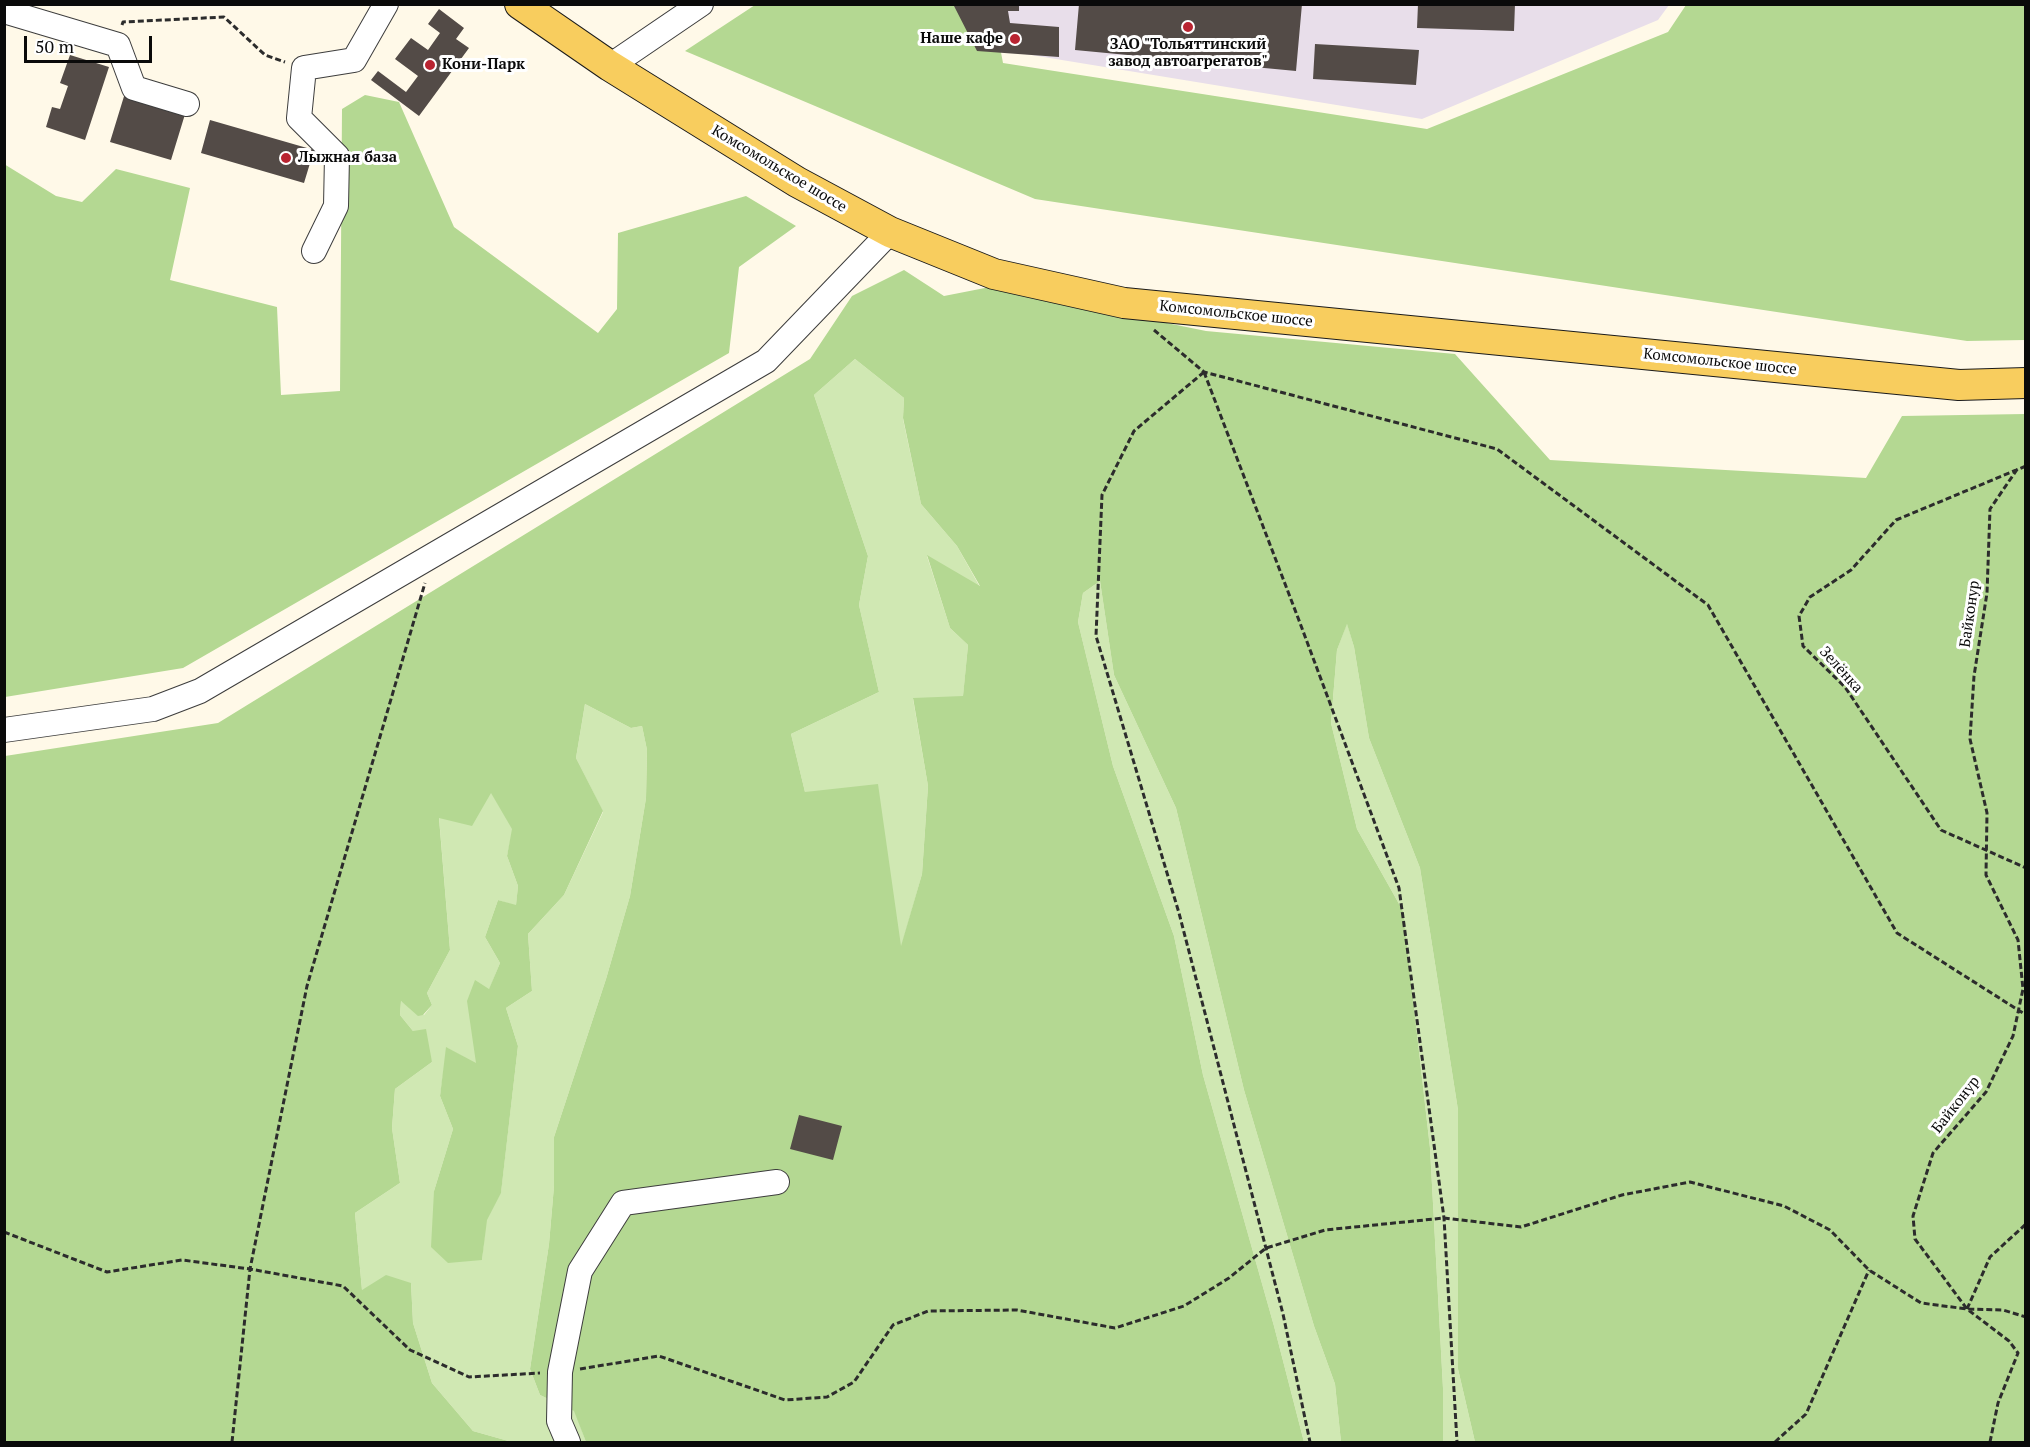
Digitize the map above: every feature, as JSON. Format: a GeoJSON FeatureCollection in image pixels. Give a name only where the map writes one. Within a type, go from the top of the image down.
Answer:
{"type":"FeatureCollection","features":[{"type":"Feature","properties":{"kind":"main road","name":"Комсомольское шоссе"},"geometry":{"type":"LineString","coordinates":[[520,4],[610,66],[797,182],[890,232],[994,274],[1124,303],[1959,385],[2025,383]]}},
{"type":"Feature","properties":{"kind":"street"},"geometry":{"type":"LineString","coordinates":[[314,251],[336,206],[337,156],[299,118],[304,68],[354,60],[386,4]]}},
{"type":"Feature","properties":{"kind":"street"},"geometry":{"type":"LineString","coordinates":[[610,66],[701,4]]}},
{"type":"Feature","properties":{"kind":"street"},"geometry":{"type":"LineString","coordinates":[[4,11],[118,45],[134,88],[187,104]]}},
{"type":"Feature","properties":{"kind":"street"},"geometry":{"type":"LineString","coordinates":[[4,730],[153,709],[200,691],[766,361],[890,232]]}},
{"type":"Feature","properties":{"kind":"street"},"geometry":{"type":"LineString","coordinates":[[568,1443],[559,1421],[560,1372],[580,1271],[623,1203],[777,1182]]}},
{"type":"Feature","properties":{"kind":"path"},"geometry":{"type":"LineString","coordinates":[[118,45],[123,22],[224,17],[265,55],[304,68]]}},
{"type":"Feature","properties":{"kind":"path"},"geometry":{"type":"LineString","coordinates":[[1150,326],[1204,372],[1497,449],[1708,605],[1897,933],[2025,1015]]}},
{"type":"Feature","properties":{"kind":"path"},"geometry":{"type":"LineString","coordinates":[[1204,372],[1399,888],[1444,1218],[1457,1443]]}},
{"type":"Feature","properties":{"kind":"path"},"geometry":{"type":"LineString","coordinates":[[1204,372],[1134,431],[1101,495],[1096,636],[1179,913],[1283,1314],[1310,1443]]}},
{"type":"Feature","properties":{"kind":"path","name":"Зелёнка"},"geometry":{"type":"LineString","coordinates":[[2025,466],[1896,520],[1851,570],[1810,597],[1799,616],[1803,646],[1845,687],[1941,830],[2025,868]]}},
{"type":"Feature","properties":{"kind":"path","name":"Байконур"},"geometry":{"type":"LineString","coordinates":[[1990,1443],[1998,1403],[2018,1353],[2009,1341],[1966,1309],[1915,1239],[1913,1216],[1933,1154],[1986,1092],[2013,1036],[2023,989],[2018,940],[1986,875],[1987,813],[1970,739],[1974,676],[1987,593],[1990,509],[2018,468]]}},
{"type":"Feature","properties":{"kind":"path"},"geometry":{"type":"LineString","coordinates":[[232,1443],[250,1269],[307,986],[432,556]]}},
{"type":"Feature","properties":{"kind":"path"},"geometry":{"type":"LineString","coordinates":[[4,1232],[107,1272],[182,1260],[250,1269],[344,1286],[410,1350],[470,1377],[560,1372],[659,1356],[785,1400],[827,1397],[854,1382],[892,1325],[928,1311],[1017,1310],[1114,1328],[1184,1306],[1229,1278],[1266,1248],[1325,1230],[1444,1218],[1521,1227],[1622,1195],[1690,1182],[1784,1206],[1830,1230],[1869,1270],[1921,1303],[1966,1309],[2002,1310],[2025,1317]]}},
{"type":"Feature","properties":{"kind":"path"},"geometry":{"type":"LineString","coordinates":[[1966,1309],[1990,1257],[2025,1224]]}},
{"type":"Feature","properties":{"kind":"path"},"geometry":{"type":"LineString","coordinates":[[1775,1443],[1806,1414],[1869,1270]]}},
{"type":"Feature","properties":{"kind":"shaded area"},"geometry":{"type":"Polygon","coordinates":[[[999,5],[1669,5],[1658,20],[1422,119],[1007,51],[999,5]]]}},
{"type":"Feature","properties":{"kind":"green space"},"geometry":{"type":"Polygon","coordinates":[[[755,5],[992,5],[1003,63],[1427,129],[1668,32],[1686,5],[2025,5],[2025,340],[1967,341],[1035,199],[685,51],[755,5]]]}},
{"type":"Feature","properties":{"kind":"green space"},"geometry":{"type":"Polygon","coordinates":[[[365,95],[399,102],[454,227],[598,333],[617,309],[618,233],[746,196],[796,226],[739,267],[729,353],[183,668],[5,697],[4,164],[56,196],[82,202],[116,169],[190,188],[170,280],[277,307],[281,395],[340,391],[342,109],[365,95]]]}},
{"type":"Feature","properties":{"kind":"green space"},"geometry":{"type":"Polygon","coordinates":[[[904,270],[944,296],[990,287],[1206,331],[1455,354],[1550,460],[1866,478],[1902,416],[2025,414],[2025,1442],[1475,1442],[1458,1369],[1458,1110],[1420,868],[1369,738],[1354,647],[1347,624],[1337,650],[1331,723],[1357,829],[1403,911],[1430,1148],[1443,1388],[1443,1442],[1341,1442],[1335,1384],[1314,1326],[1244,1090],[1176,808],[1114,675],[1100,581],[1083,593],[1078,622],[1113,766],[1174,936],[1203,1075],[1274,1326],[1304,1442],[586,1442],[574,1411],[540,1395],[530,1369],[549,1244],[554,1186],[554,1137],[606,979],[630,896],[646,798],[647,750],[642,726],[631,728],[585,704],[576,758],[603,811],[564,895],[528,934],[532,991],[506,1008],[518,1046],[501,1193],[487,1220],[482,1260],[448,1263],[431,1247],[434,1191],[453,1129],[440,1096],[446,1047],[476,1063],[467,1001],[475,980],[489,989],[500,963],[485,937],[498,900],[516,905],[518,886],[507,856],[512,829],[491,793],[472,826],[439,818],[450,950],[427,993],[432,1005],[423,1015],[418,1016],[401,1001],[400,1015],[413,1031],[426,1029],[432,1062],[395,1089],[392,1128],[400,1183],[355,1213],[362,1290],[386,1275],[411,1283],[413,1323],[432,1383],[473,1431],[512,1442],[5,1442],[5,756],[218,723],[810,359],[852,296],[904,270]],[[855,359],[814,395],[868,556],[859,605],[879,692],[791,734],[805,792],[878,784],[901,946],[922,874],[928,786],[913,698],[963,696],[968,645],[950,628],[927,555],[980,586],[957,546],[921,504],[903,418],[904,398],[855,359]]]}},
{"type":"Feature","properties":{"kind":"green space"},"geometry":{"type":"Polygon","coordinates":[[[855,359],[904,398],[903,419],[921,504],[957,546],[980,587],[927,556],[950,628],[968,645],[963,697],[913,699],[928,786],[922,874],[901,948],[805,792],[791,734],[879,692],[859,605],[868,556],[814,395],[855,359]]]}},
{"type":"Feature","properties":{"kind":"green space"},"geometry":{"type":"Polygon","coordinates":[[[1100,581],[1114,675],[1176,808],[1244,1090],[1314,1326],[1335,1384],[1341,1442],[1304,1442],[1274,1326],[1203,1075],[1174,936],[1113,766],[1078,622],[1083,593],[1100,581]]]}},
{"type":"Feature","properties":{"kind":"green space"},"geometry":{"type":"Polygon","coordinates":[[[1347,623],[1354,647],[1369,738],[1420,868],[1458,1110],[1458,1369],[1475,1442],[1443,1442],[1443,1388],[1430,1148],[1403,911],[1357,829],[1331,723],[1337,650],[1347,623]]]}},
{"type":"Feature","properties":{"kind":"green space"},"geometry":{"type":"Polygon","coordinates":[[[585,704],[631,728],[642,726],[647,750],[646,798],[630,896],[606,979],[554,1137],[554,1186],[549,1244],[530,1369],[540,1395],[575,1411],[586,1442],[512,1442],[473,1431],[432,1383],[413,1323],[411,1283],[362,1290],[355,1213],[400,1183],[392,1128],[395,1089],[432,1062],[400,1015],[401,1001],[424,1015],[432,1005],[427,993],[450,950],[439,817],[491,792],[513,829],[507,856],[518,886],[516,906],[498,900],[485,937],[500,963],[489,990],[476,1064],[447,1048],[440,1096],[453,1129],[434,1191],[482,1260],[486,1220],[501,1192],[518,1046],[506,1008],[532,991],[528,934],[564,895],[603,812],[576,758],[585,704]]]}},
{"type":"Feature","properties":{"kind":"building","name":"Наше кафе"},"geometry":{"type":"Polygon","coordinates":[[[953,4],[1019,4],[1019,11],[1008,11],[1010,23],[1059,27],[1059,57],[977,51],[953,4]]]}},
{"type":"Feature","properties":{"kind":"building","name":"ЗАО \"Тольяттинский завод автоагрегатов\""},"geometry":{"type":"Polygon","coordinates":[[[1079,4],[1302,4],[1296,71],[1075,50],[1079,4]]]}},
{"type":"Feature","properties":{"kind":"building"},"geometry":{"type":"Polygon","coordinates":[[[1418,4],[1515,4],[1514,31],[1417,28],[1418,4]]]}},
{"type":"Feature","properties":{"kind":"building","name":"Кони-Парк"},"geometry":{"type":"Polygon","coordinates":[[[439,9],[464,28],[456,39],[469,48],[419,116],[371,80],[378,71],[406,92],[418,76],[395,59],[411,38],[428,50],[440,33],[428,24],[439,9]]]}},
{"type":"Feature","properties":{"kind":"building"},"geometry":{"type":"Polygon","coordinates":[[[1315,44],[1419,50],[1416,85],[1313,79],[1315,44]]]}},
{"type":"Feature","properties":{"kind":"building"},"geometry":{"type":"Polygon","coordinates":[[[70,55],[109,67],[85,140],[46,127],[52,107],[60,109],[68,86],[60,83],[70,55]]]}},
{"type":"Feature","properties":{"kind":"building"},"geometry":{"type":"Polygon","coordinates":[[[125,93],[186,111],[171,160],[110,142],[125,93]]]}},
{"type":"Feature","properties":{"kind":"building"},"geometry":{"type":"Polygon","coordinates":[[[210,120],[314,150],[304,183],[201,153],[210,120]]]}},
{"type":"Feature","properties":{"kind":"building"},"geometry":{"type":"Polygon","coordinates":[[[799,1115],[842,1126],[833,1160],[790,1149],[799,1115]]]}},
{"type":"Feature","properties":{"kind":"place","name":"ЗАО \"Тольяттинский завод автоагрегатов\""},"geometry":{"type":"Point","coordinates":[1188,27]}},
{"type":"Feature","properties":{"kind":"place","name":"Наше кафе"},"geometry":{"type":"Point","coordinates":[1015,39]}},
{"type":"Feature","properties":{"kind":"place","name":"Кони-Парк"},"geometry":{"type":"Point","coordinates":[430,65]}},
{"type":"Feature","properties":{"kind":"place","name":"Лыжная база"},"geometry":{"type":"Point","coordinates":[286,158]}}]}
